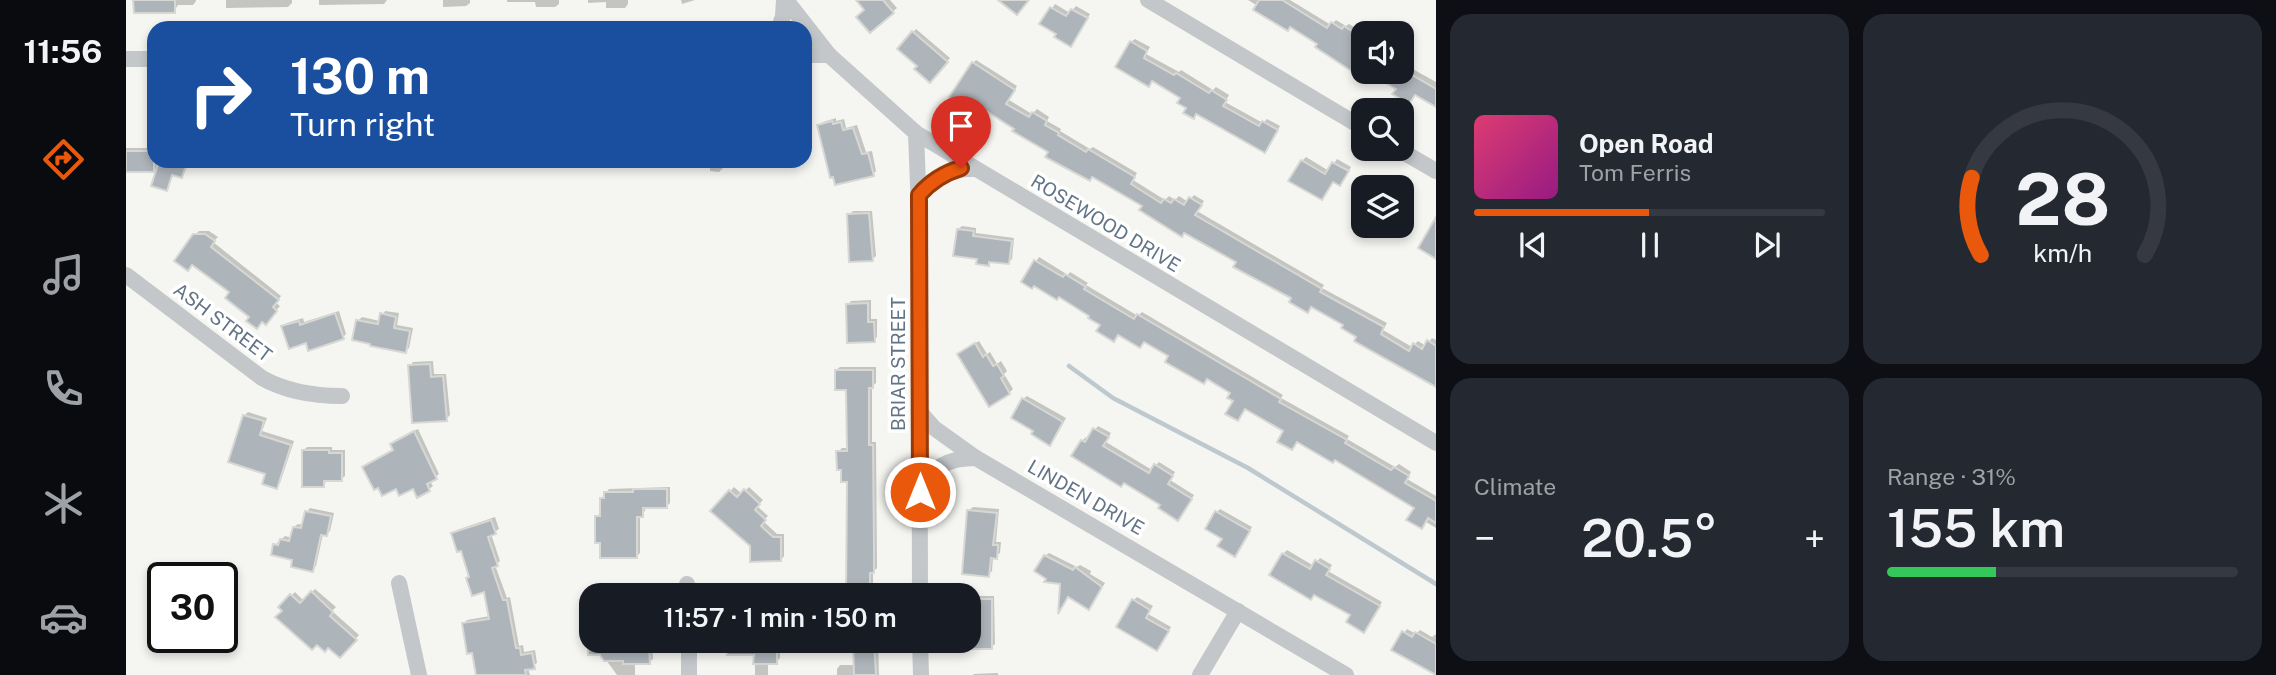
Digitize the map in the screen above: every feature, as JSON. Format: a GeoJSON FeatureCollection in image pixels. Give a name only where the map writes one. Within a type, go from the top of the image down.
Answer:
{"type":"FeatureCollection","features":[{"type":"Feature","properties":{"kind":"street"},"geometry":{"type":"LineString","coordinates":[[781,21],[785,0]]}},
{"type":"Feature","properties":{"kind":"street","name":"ROSEWOOD DRIVE"},"geometry":{"type":"LineString","coordinates":[[785,0],[802,21]]}},
{"type":"Feature","properties":{"kind":"street"},"geometry":{"type":"LineString","coordinates":[[1148,0],[1351,121]]}},
{"type":"Feature","properties":{"kind":"street","name":"ROSEWOOD DRIVE"},"geometry":{"type":"LineString","coordinates":[[812,34],[829,55],[916,133],[1436,443]]}},
{"type":"Feature","properties":{"kind":"street"},"geometry":{"type":"LineString","coordinates":[[812,55],[829,55]]}},
{"type":"Feature","properties":{"kind":"street"},"geometry":{"type":"LineString","coordinates":[[126,59],[147,59]]}},
{"type":"Feature","properties":{"kind":"street","name":"BRIAR STREET"},"geometry":{"type":"LineString","coordinates":[[916,133],[919,195],[920,583]]}},
{"type":"Feature","properties":{"kind":"street"},"geometry":{"type":"LineString","coordinates":[[1414,158],[1436,171]]}},
{"type":"Feature","properties":{"kind":"street"},"geometry":{"type":"LineString","coordinates":[[919,195],[929,183],[942,176],[961,168],[975,169]]}},
{"type":"Feature","properties":{"kind":"street","name":"ASH STREET"},"geometry":{"type":"LineString","coordinates":[[126,275],[262,378],[277,386],[305,393],[342,397]]}},
{"type":"Feature","properties":{"kind":"street","name":"LINDEN DRIVE"},"geometry":{"type":"LineString","coordinates":[[920,412],[934,428],[976,458],[1346,675]]}},
{"type":"Feature","properties":{"kind":"street"},"geometry":{"type":"LineString","coordinates":[[920,492],[928,477],[943,465],[960,459],[976,458]]}},
{"type":"Feature","properties":{"kind":"street"},"geometry":{"type":"LineString","coordinates":[[399,583],[419,675]]}},
{"type":"Feature","properties":{"kind":"street"},"geometry":{"type":"LineString","coordinates":[[1199,675],[1238,611]]}},
{"type":"Feature","properties":{"kind":"street"},"geometry":{"type":"LineString","coordinates":[[688,653],[689,675]]}},
{"type":"Feature","properties":{"kind":"street"},"geometry":{"type":"LineString","coordinates":[[920,653],[920,675]]}},
{"type":"Feature","properties":{"kind":"building"},"geometry":{"type":"Polygon","coordinates":[[[133,0],[175,0],[175,13],[134,13],[133,0]]]}},
{"type":"Feature","properties":{"kind":"building"},"geometry":{"type":"Polygon","coordinates":[[[856,0],[883,0],[894,13],[870,33],[856,17],[864,10],[856,0]]]}},
{"type":"Feature","properties":{"kind":"building"},"geometry":{"type":"Polygon","coordinates":[[[998,0],[1029,0],[1017,15],[998,0]]]}},
{"type":"Feature","properties":{"kind":"building"},"geometry":{"type":"Polygon","coordinates":[[[1259,0],[1282,0],[1327,28],[1331,22],[1342,29],[1344,26],[1351,30],[1351,71],[1290,27],[1288,31],[1253,10],[1259,0]]]}},
{"type":"Feature","properties":{"kind":"building"},"geometry":{"type":"Polygon","coordinates":[[[1050,7],[1066,16],[1071,9],[1088,18],[1071,47],[1039,24],[1050,7]]]}},
{"type":"Feature","properties":{"kind":"building"},"geometry":{"type":"Polygon","coordinates":[[[912,31],[948,62],[930,83],[914,69],[917,66],[897,49],[912,31]]]}},
{"type":"Feature","properties":{"kind":"building"},"geometry":{"type":"Polygon","coordinates":[[[1130,41],[1147,51],[1144,58],[1227,100],[1223,106],[1259,126],[1262,121],[1278,130],[1265,153],[1196,114],[1194,119],[1183,113],[1186,108],[1177,103],[1180,98],[1152,81],[1149,87],[1115,67],[1130,41]]]}},
{"type":"Feature","properties":{"kind":"building"},"geometry":{"type":"Polygon","coordinates":[[[972,62],[1015,90],[1006,104],[1029,117],[1032,112],[1047,121],[1045,125],[1059,133],[1058,135],[1135,177],[1131,184],[1161,203],[1164,199],[1171,203],[1174,199],[1184,205],[1189,197],[1202,205],[1195,215],[1322,289],[1320,292],[1384,327],[1381,334],[1409,351],[1413,343],[1422,349],[1427,340],[1436,346],[1436,387],[1354,341],[1356,337],[1341,328],[1343,325],[1311,307],[1308,313],[1289,302],[1291,298],[1233,267],[1236,262],[1184,233],[1182,237],[1139,210],[1142,206],[1092,177],[1090,181],[1045,157],[1048,152],[1012,131],[1014,129],[972,102],[968,109],[949,97],[972,62]]]}},
{"type":"Feature","properties":{"kind":"building"},"geometry":{"type":"Polygon","coordinates":[[[1414,76],[1436,89],[1436,107],[1415,95],[1413,98],[1399,98],[1392,94],[1396,89],[1387,84],[1414,84],[1414,76]]]}},
{"type":"Feature","properties":{"kind":"building"},"geometry":{"type":"Polygon","coordinates":[[[832,121],[833,124],[841,122],[843,130],[853,128],[862,154],[868,153],[874,176],[835,185],[833,177],[830,178],[817,125],[832,121]]]}},
{"type":"Feature","properties":{"kind":"building"},"geometry":{"type":"Polygon","coordinates":[[[126,151],[147,151],[147,168],[154,168],[154,172],[126,172],[126,151]]]}},
{"type":"Feature","properties":{"kind":"building"},"geometry":{"type":"Polygon","coordinates":[[[1301,160],[1325,174],[1332,162],[1349,171],[1340,186],[1333,182],[1322,200],[1288,181],[1301,160]]]}},
{"type":"Feature","properties":{"kind":"building"},"geometry":{"type":"Polygon","coordinates":[[[157,168],[185,168],[182,178],[172,175],[167,191],[151,186],[157,168]]]}},
{"type":"Feature","properties":{"kind":"building"},"geometry":{"type":"Polygon","coordinates":[[[869,213],[873,261],[849,262],[847,214],[869,213]]]}},
{"type":"Feature","properties":{"kind":"building"},"geometry":{"type":"Polygon","coordinates":[[[1436,217],[1436,259],[1418,248],[1436,217]]]}},
{"type":"Feature","properties":{"kind":"building"},"geometry":{"type":"Polygon","coordinates":[[[957,229],[974,231],[973,236],[1012,241],[1009,264],[989,262],[989,266],[976,264],[977,259],[953,256],[957,229]]]}},
{"type":"Feature","properties":{"kind":"building"},"geometry":{"type":"Polygon","coordinates":[[[193,234],[205,234],[215,241],[211,247],[279,300],[273,307],[277,311],[266,325],[262,322],[257,329],[246,321],[249,317],[225,298],[229,292],[192,265],[188,271],[174,261],[193,234]]]}},
{"type":"Feature","properties":{"kind":"building"},"geometry":{"type":"Polygon","coordinates":[[[1034,260],[1063,277],[1065,274],[1086,287],[1084,289],[1134,319],[1137,314],[1281,399],[1279,402],[1347,440],[1345,443],[1391,470],[1394,467],[1409,476],[1405,483],[1436,501],[1436,523],[1428,518],[1422,529],[1406,520],[1414,508],[1335,460],[1333,463],[1297,442],[1292,450],[1277,442],[1283,431],[1245,409],[1238,421],[1225,414],[1233,401],[1227,398],[1230,393],[1207,379],[1204,384],[1165,362],[1168,356],[1144,342],[1140,348],[1118,335],[1114,342],[1096,331],[1100,325],[1088,318],[1089,316],[1059,297],[1057,300],[1034,286],[1032,289],[1021,282],[1034,260]]]}},
{"type":"Feature","properties":{"kind":"building"},"geometry":{"type":"Polygon","coordinates":[[[868,303],[868,322],[874,322],[875,342],[847,343],[846,304],[868,303]]]}},
{"type":"Feature","properties":{"kind":"building"},"geometry":{"type":"Polygon","coordinates":[[[335,313],[344,339],[308,351],[306,343],[289,349],[281,326],[299,321],[300,325],[335,313]]]}},
{"type":"Feature","properties":{"kind":"building"},"geometry":{"type":"Polygon","coordinates":[[[380,313],[396,317],[394,328],[410,331],[406,353],[352,340],[356,320],[378,324],[380,313]]]}},
{"type":"Feature","properties":{"kind":"building"},"geometry":{"type":"Polygon","coordinates":[[[975,343],[983,357],[986,354],[993,366],[997,364],[1010,394],[989,407],[957,354],[975,343]]]}},
{"type":"Feature","properties":{"kind":"building"},"geometry":{"type":"Polygon","coordinates":[[[430,364],[431,377],[443,376],[447,421],[412,423],[408,365],[430,364]]]}},
{"type":"Feature","properties":{"kind":"building"},"geometry":{"type":"Polygon","coordinates":[[[835,370],[873,370],[873,388],[869,388],[869,445],[873,445],[874,573],[870,573],[870,583],[846,583],[847,482],[841,482],[836,451],[847,451],[846,390],[835,390],[835,370]]]}},
{"type":"Feature","properties":{"kind":"building"},"geometry":{"type":"Polygon","coordinates":[[[1022,398],[1063,422],[1050,446],[1031,434],[1033,431],[1011,418],[1022,398]]]}},
{"type":"Feature","properties":{"kind":"building"},"geometry":{"type":"Polygon","coordinates":[[[243,415],[264,421],[260,435],[291,445],[277,489],[262,484],[265,474],[228,462],[243,415]]]}},
{"type":"Feature","properties":{"kind":"building"},"geometry":{"type":"Polygon","coordinates":[[[1093,428],[1109,437],[1103,446],[1149,473],[1154,464],[1173,476],[1168,484],[1192,499],[1178,521],[1158,508],[1160,505],[1124,483],[1121,487],[1071,456],[1081,440],[1085,442],[1093,428]]]}},
{"type":"Feature","properties":{"kind":"building"},"geometry":{"type":"Polygon","coordinates":[[[414,431],[437,479],[427,484],[430,491],[417,498],[413,489],[399,496],[396,489],[382,496],[378,488],[374,490],[362,467],[393,450],[390,444],[414,431]]]}},
{"type":"Feature","properties":{"kind":"building"},"geometry":{"type":"Polygon","coordinates":[[[302,450],[342,453],[342,481],[324,481],[324,487],[302,487],[302,450]]]}},
{"type":"Feature","properties":{"kind":"building"},"geometry":{"type":"Polygon","coordinates":[[[633,489],[667,489],[667,508],[643,508],[643,517],[637,517],[637,558],[600,558],[600,543],[595,543],[595,516],[600,516],[600,498],[604,498],[604,492],[633,492],[633,489]]]}},
{"type":"Feature","properties":{"kind":"building"},"geometry":{"type":"Polygon","coordinates":[[[744,489],[760,504],[755,510],[766,520],[761,526],[773,537],[781,537],[781,561],[750,562],[750,546],[710,511],[729,490],[737,497],[744,489]]]}},
{"type":"Feature","properties":{"kind":"building"},"geometry":{"type":"Polygon","coordinates":[[[967,510],[997,513],[993,545],[998,545],[997,559],[991,558],[989,577],[962,574],[967,510]]]}},
{"type":"Feature","properties":{"kind":"building"},"geometry":{"type":"Polygon","coordinates":[[[305,511],[331,516],[327,536],[321,535],[313,572],[291,567],[292,560],[271,555],[273,544],[278,545],[280,539],[289,541],[293,527],[301,528],[305,511]]]}},
{"type":"Feature","properties":{"kind":"building"},"geometry":{"type":"Polygon","coordinates":[[[1215,511],[1250,531],[1235,557],[1217,546],[1222,539],[1205,529],[1215,511]]]}},
{"type":"Feature","properties":{"kind":"building"},"geometry":{"type":"Polygon","coordinates":[[[491,520],[496,534],[488,537],[498,566],[492,568],[503,600],[507,600],[516,648],[520,648],[521,655],[532,653],[535,669],[525,670],[526,675],[476,675],[472,653],[467,654],[462,623],[489,619],[484,592],[472,596],[461,551],[457,552],[451,533],[491,520]]]}},
{"type":"Feature","properties":{"kind":"building"},"geometry":{"type":"Polygon","coordinates":[[[1282,553],[1310,569],[1315,560],[1330,569],[1326,575],[1380,606],[1364,633],[1346,622],[1350,615],[1314,595],[1311,600],[1269,575],[1282,553]]]}},
{"type":"Feature","properties":{"kind":"building"},"geometry":{"type":"Polygon","coordinates":[[[1044,555],[1073,570],[1075,567],[1102,587],[1089,610],[1068,597],[1058,614],[1060,584],[1044,582],[1046,579],[1034,571],[1044,555]]]}},
{"type":"Feature","properties":{"kind":"building"},"geometry":{"type":"Polygon","coordinates":[[[311,591],[333,612],[330,616],[357,640],[340,658],[328,648],[325,652],[317,645],[312,650],[275,617],[282,611],[278,607],[290,594],[300,603],[311,591]]]}},
{"type":"Feature","properties":{"kind":"building"},"geometry":{"type":"Polygon","coordinates":[[[981,599],[992,599],[992,649],[981,649],[981,599]]]}},
{"type":"Feature","properties":{"kind":"building"},"geometry":{"type":"Polygon","coordinates":[[[1132,599],[1150,610],[1146,618],[1169,631],[1157,651],[1116,627],[1132,599]]]}},
{"type":"Feature","properties":{"kind":"building"},"geometry":{"type":"Polygon","coordinates":[[[1402,631],[1412,637],[1415,632],[1436,644],[1436,675],[1391,650],[1402,631]]]}},
{"type":"Feature","properties":{"kind":"building"},"geometry":{"type":"Polygon","coordinates":[[[650,653],[650,664],[623,664],[623,661],[604,661],[600,655],[588,655],[650,653]]]}},
{"type":"Feature","properties":{"kind":"building"},"geometry":{"type":"Polygon","coordinates":[[[777,653],[777,664],[753,664],[754,655],[727,655],[777,653]]]}},
{"type":"Feature","properties":{"kind":"building"},"geometry":{"type":"Polygon","coordinates":[[[853,653],[875,653],[876,675],[854,675],[853,653]]]}},
{"type":"Feature","properties":{"kind":"waterway"},"geometry":{"type":"LineString","coordinates":[[1069,366],[1113,398],[1248,468],[1436,584]]}},
{"type":"Feature","properties":{"kind":"route"},"geometry":{"type":"LineString","coordinates":[[920,492],[919,195],[929,183],[961,168]]}}]}
